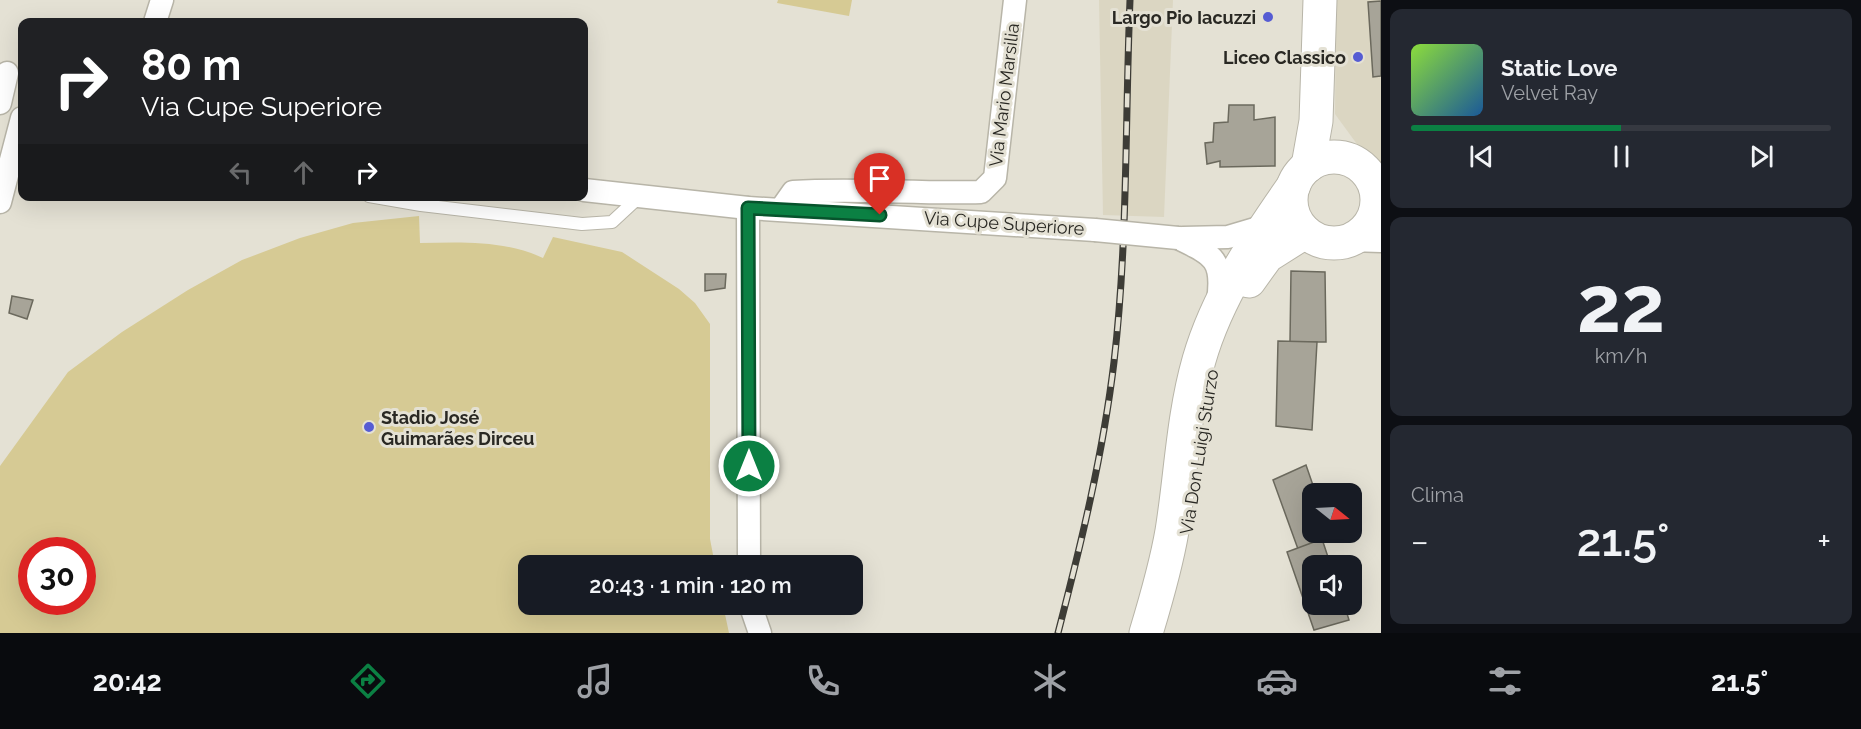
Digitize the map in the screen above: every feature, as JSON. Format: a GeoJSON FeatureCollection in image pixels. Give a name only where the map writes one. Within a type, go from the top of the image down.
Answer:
{"type":"FeatureCollection","features":[{"type":"Feature","properties":{"kind":"street"},"geometry":{"type":"LineString","coordinates":[[156,18],[162,0]]}},
{"type":"Feature","properties":{"kind":"street","name":"Via Mario Marsilia"},"geometry":{"type":"LineString","coordinates":[[781,209],[794,192],[878,190],[944,194],[981,192],[995,178],[1015,0]]}},
{"type":"Feature","properties":{"kind":"street"},"geometry":{"type":"LineString","coordinates":[[1316,121],[1353,162],[1363,169],[1371,179],[1376,191],[1379,207],[1368,226],[1365,241],[1327,242],[1305,232],[1297,222],[1292,210],[1291,197],[1301,175],[1316,121],[1310,36],[1320,0]]}},
{"type":"Feature","properties":{"kind":"street"},"geometry":{"type":"LineString","coordinates":[[0,103],[10,74]]}},
{"type":"Feature","properties":{"kind":"street"},"geometry":{"type":"LineString","coordinates":[[0,202],[18,133]]}},
{"type":"Feature","properties":{"kind":"street"},"geometry":{"type":"LineString","coordinates":[[1265,226],[1301,175],[1330,158],[1353,162]]}},
{"type":"Feature","properties":{"kind":"street","name":"Via Cupe Superiore"},"geometry":{"type":"LineString","coordinates":[[588,190],[748,208],[1095,230],[1178,238],[1228,237],[1265,226]]}},
{"type":"Feature","properties":{"kind":"street"},"geometry":{"type":"LineString","coordinates":[[745,555],[748,208]]}},
{"type":"Feature","properties":{"kind":"street","name":"Via Don Luigi Sturzo"},"geometry":{"type":"LineString","coordinates":[[1146,633],[1171,533],[1186,425],[1199,361],[1217,310],[1265,226]]}},
{"type":"Feature","properties":{"kind":"street","name":"Via Don Luigi Sturzo"},"geometry":{"type":"LineString","coordinates":[[1162,633],[1187,533],[1210,370],[1222,334],[1246,285],[1267,256],[1305,232]]}},
{"type":"Feature","properties":{"kind":"street"},"geometry":{"type":"LineString","coordinates":[[1178,238],[1206,251],[1216,260],[1221,279],[1217,310]]}},
{"type":"Feature","properties":{"kind":"street"},"geometry":{"type":"LineString","coordinates":[[753,615],[759,633]]}},
{"type":"Feature","properties":{"kind":"lane"},"geometry":{"type":"LineString","coordinates":[[395,201],[582,224],[612,222],[640,196]]}},
{"type":"Feature","properties":{"kind":"shaded area"},"geometry":{"type":"Polygon","coordinates":[[[778,0],[852,0],[849,16],[777,3],[778,0]]]}},
{"type":"Feature","properties":{"kind":"shaded area"},"geometry":{"type":"Polygon","coordinates":[[[1099,0],[1173,0],[1164,217],[1103,215],[1099,0]]]}},
{"type":"Feature","properties":{"kind":"shaded area","name":"Liceo Classico"},"geometry":{"type":"Polygon","coordinates":[[[1336,0],[1381,0],[1381,177],[1335,114],[1336,0]]]}},
{"type":"Feature","properties":{"kind":"shaded area","name":"Stadio José Guimarães Dirceu"},"geometry":{"type":"Polygon","coordinates":[[[419,216],[420,243],[498,245],[543,258],[553,237],[622,252],[679,289],[695,303],[710,324],[710,539],[713,555],[518,555],[518,615],[725,615],[729,633],[0,633],[0,466],[68,372],[122,332],[188,290],[242,260],[300,238],[353,223],[419,216]]]}},
{"type":"Feature","properties":{"kind":"building"},"geometry":{"type":"Polygon","coordinates":[[[1381,1],[1381,76],[1373,77],[1368,2],[1381,1]]]}},
{"type":"Feature","properties":{"kind":"building"},"geometry":{"type":"Polygon","coordinates":[[[1229,105],[1254,105],[1254,120],[1275,117],[1275,166],[1220,167],[1220,161],[1207,164],[1205,143],[1213,142],[1214,123],[1228,122],[1229,105]]]}},
{"type":"Feature","properties":{"kind":"building"},"geometry":{"type":"Polygon","coordinates":[[[1291,271],[1325,272],[1326,342],[1290,342],[1291,271]]]}},
{"type":"Feature","properties":{"kind":"building"},"geometry":{"type":"Polygon","coordinates":[[[705,274],[726,274],[725,288],[705,291],[705,274]]]}},
{"type":"Feature","properties":{"kind":"building"},"geometry":{"type":"Polygon","coordinates":[[[12,296],[33,300],[27,319],[9,313],[12,296]]]}},
{"type":"Feature","properties":{"kind":"building"},"geometry":{"type":"Polygon","coordinates":[[[1278,341],[1317,342],[1312,430],[1276,426],[1278,341]]]}},
{"type":"Feature","properties":{"kind":"building"},"geometry":{"type":"Polygon","coordinates":[[[1306,465],[1312,483],[1302,483],[1302,543],[1313,543],[1298,549],[1273,480],[1306,465]]]}},
{"type":"Feature","properties":{"kind":"building"},"geometry":{"type":"Polygon","coordinates":[[[1311,543],[1323,543],[1327,555],[1302,555],[1302,595],[1287,552],[1311,543]]]}},
{"type":"Feature","properties":{"kind":"building"},"geometry":{"type":"Polygon","coordinates":[[[1309,615],[1347,615],[1349,620],[1314,630],[1309,615]]]}},
{"type":"Feature","properties":{"kind":"railway"},"geometry":{"type":"LineString","coordinates":[[1058,633],[1098,465],[1114,362],[1124,227],[1130,0]]}},
{"type":"Feature","properties":{"kind":"place","name":"Largo Pio Iacuzzi"},"geometry":{"type":"Point","coordinates":[1268,17]}},
{"type":"Feature","properties":{"kind":"place","name":"Liceo Classico"},"geometry":{"type":"Point","coordinates":[1358,57]}},
{"type":"Feature","properties":{"kind":"place","name":"Stadio José Guimarães Dirceu"},"geometry":{"type":"Point","coordinates":[369,427]}},
{"type":"Feature","properties":{"kind":"route"},"geometry":{"type":"LineString","coordinates":[[749,466],[748,208],[880,215]]}}]}
